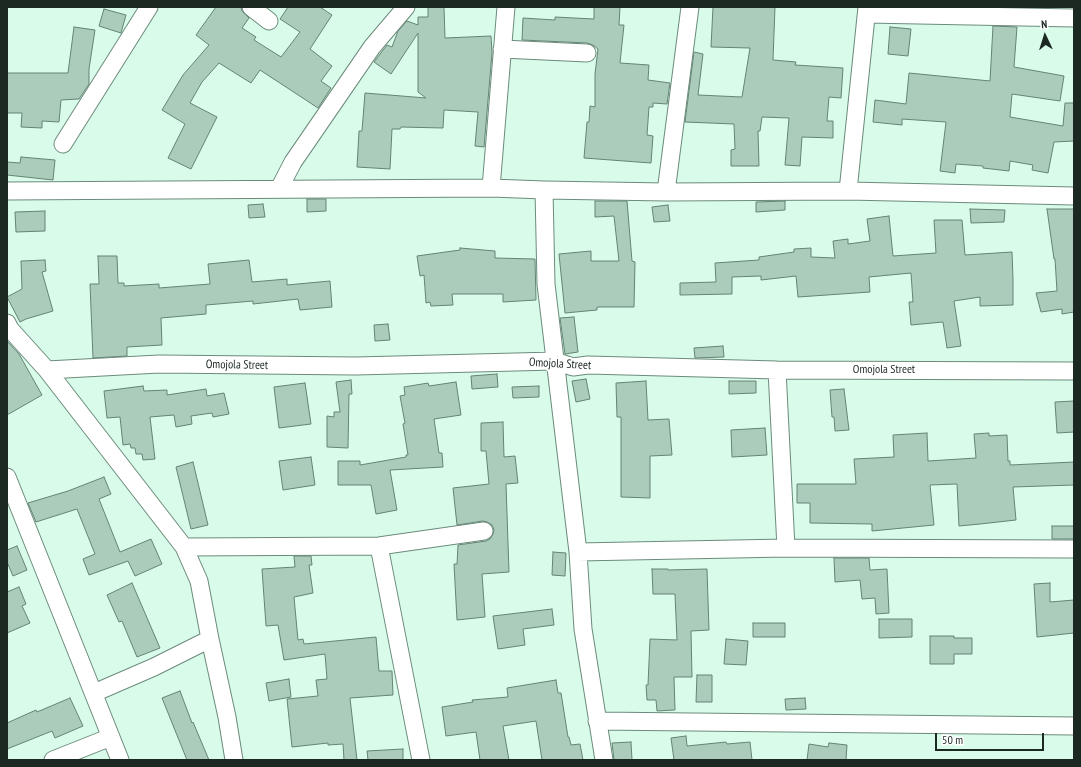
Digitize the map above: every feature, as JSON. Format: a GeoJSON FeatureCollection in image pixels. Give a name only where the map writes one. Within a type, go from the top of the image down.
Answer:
{"type":"FeatureCollection","features":[{"type":"Feature","properties":{"kind":"street"},"geometry":{"type":"LineString","coordinates":[[63,144],[149,7]]}},
{"type":"Feature","properties":{"kind":"street"},"geometry":{"type":"LineString","coordinates":[[251,7],[270,21]]}},
{"type":"Feature","properties":{"kind":"street"},"geometry":{"type":"LineString","coordinates":[[279,189],[293,162],[372,47],[406,7]]}},
{"type":"Feature","properties":{"kind":"street"},"geometry":{"type":"LineString","coordinates":[[490,188],[506,7]]}},
{"type":"Feature","properties":{"kind":"street"},"geometry":{"type":"LineString","coordinates":[[666,192],[690,7]]}},
{"type":"Feature","properties":{"kind":"street"},"geometry":{"type":"LineString","coordinates":[[848,191],[867,10],[1074,18]]}},
{"type":"Feature","properties":{"kind":"street"},"geometry":{"type":"LineString","coordinates":[[502,49],[587,53]]}},
{"type":"Feature","properties":{"kind":"street"},"geometry":{"type":"LineString","coordinates":[[7,191],[490,188],[666,192],[848,191],[1074,196]]}},
{"type":"Feature","properties":{"kind":"street"},"geometry":{"type":"LineString","coordinates":[[544,190],[546,284],[578,552],[582,628],[604,760]]}},
{"type":"Feature","properties":{"kind":"street"},"geometry":{"type":"LineString","coordinates":[[7,323],[10,329],[47,370],[184,547],[199,581],[227,717],[234,760]]}},
{"type":"Feature","properties":{"kind":"street","name":"Omojola Street"},"geometry":{"type":"LineString","coordinates":[[47,370],[159,364],[356,366],[555,361],[573,367],[588,365],[777,370],[1074,371]]}},
{"type":"Feature","properties":{"kind":"street"},"geometry":{"type":"LineString","coordinates":[[777,370],[786,548]]}},
{"type":"Feature","properties":{"kind":"street"},"geometry":{"type":"LineString","coordinates":[[7,477],[120,760]]}},
{"type":"Feature","properties":{"kind":"street"},"geometry":{"type":"LineString","coordinates":[[184,547],[379,546],[484,531]]}},
{"type":"Feature","properties":{"kind":"street"},"geometry":{"type":"LineString","coordinates":[[379,546],[421,760]]}},
{"type":"Feature","properties":{"kind":"street"},"geometry":{"type":"LineString","coordinates":[[578,552],[786,548],[1074,549]]}},
{"type":"Feature","properties":{"kind":"street"},"geometry":{"type":"LineString","coordinates":[[94,693],[154,667],[210,639]]}},
{"type":"Feature","properties":{"kind":"street"},"geometry":{"type":"LineString","coordinates":[[597,721],[1074,726]]}},
{"type":"Feature","properties":{"kind":"street"},"geometry":{"type":"LineString","coordinates":[[53,760],[111,737]]}},
{"type":"Feature","properties":{"kind":"building"},"geometry":{"type":"Polygon","coordinates":[[[216,7],[241,7],[242,11],[249,18],[242,28],[256,37],[254,40],[281,57],[300,32],[280,19],[288,7],[320,7],[332,15],[310,49],[332,66],[321,81],[331,88],[318,108],[260,70],[251,83],[219,63],[202,82],[190,103],[217,117],[191,169],[168,158],[185,124],[162,110],[183,75],[209,45],[196,35],[216,7]]]}},
{"type":"Feature","properties":{"kind":"building"},"geometry":{"type":"Polygon","coordinates":[[[428,7],[444,7],[445,38],[491,36],[492,53],[484,147],[475,146],[478,112],[444,110],[443,128],[401,127],[400,129],[392,129],[390,169],[357,167],[359,131],[362,131],[365,93],[426,98],[418,92],[418,33],[391,74],[374,62],[387,45],[392,47],[398,31],[407,21],[418,25],[418,17],[428,17],[428,7]]]}},
{"type":"Feature","properties":{"kind":"building"},"geometry":{"type":"Polygon","coordinates":[[[594,7],[620,7],[619,25],[624,25],[620,63],[649,65],[648,80],[670,83],[667,104],[653,103],[653,107],[649,107],[647,135],[653,136],[651,163],[584,158],[590,106],[595,107],[595,74],[598,49],[587,43],[522,40],[523,18],[555,20],[555,17],[594,19],[594,7]]]}},
{"type":"Feature","properties":{"kind":"building"},"geometry":{"type":"Polygon","coordinates":[[[713,7],[775,7],[773,60],[796,62],[795,65],[843,68],[841,98],[829,97],[827,121],[833,121],[833,138],[802,137],[800,166],[785,165],[789,118],[762,117],[760,131],[758,131],[759,166],[731,166],[731,150],[735,149],[734,124],[685,122],[694,52],[703,54],[698,95],[742,97],[750,48],[711,47],[713,7]]]}},
{"type":"Feature","properties":{"kind":"building"},"geometry":{"type":"Polygon","coordinates":[[[104,9],[126,15],[121,33],[99,26],[104,9]]]}},
{"type":"Feature","properties":{"kind":"building"},"geometry":{"type":"Polygon","coordinates":[[[993,26],[1017,27],[1014,67],[1064,76],[1060,101],[1012,94],[1010,117],[1063,126],[1065,103],[1074,103],[1074,141],[1054,142],[1048,173],[1032,170],[1033,165],[1010,161],[1009,171],[983,168],[983,166],[956,164],[955,173],[940,171],[946,122],[902,119],[902,125],[873,122],[875,100],[906,104],[909,73],[990,81],[993,26]]]}},
{"type":"Feature","properties":{"kind":"building"},"geometry":{"type":"Polygon","coordinates":[[[74,27],[95,30],[89,69],[89,84],[79,99],[61,100],[59,122],[42,121],[42,128],[21,127],[22,113],[7,113],[7,73],[68,73],[74,27]]]}},
{"type":"Feature","properties":{"kind":"building"},"geometry":{"type":"Polygon","coordinates":[[[890,27],[911,29],[908,56],[888,54],[890,27]]]}},
{"type":"Feature","properties":{"kind":"building"},"geometry":{"type":"Polygon","coordinates":[[[21,157],[55,160],[53,180],[7,175],[7,162],[20,163],[21,157]]]}},
{"type":"Feature","properties":{"kind":"building"},"geometry":{"type":"Polygon","coordinates":[[[307,199],[326,199],[326,211],[307,212],[307,199]]]}},
{"type":"Feature","properties":{"kind":"building"},"geometry":{"type":"Polygon","coordinates":[[[595,201],[627,201],[632,261],[635,262],[634,307],[597,307],[597,310],[565,313],[559,254],[591,251],[591,261],[619,261],[614,216],[595,217],[595,201]]]}},
{"type":"Feature","properties":{"kind":"building"},"geometry":{"type":"Polygon","coordinates":[[[785,201],[785,210],[756,212],[756,202],[785,201]]]}},
{"type":"Feature","properties":{"kind":"building"},"geometry":{"type":"Polygon","coordinates":[[[263,204],[265,217],[249,218],[248,205],[263,204]]]}},
{"type":"Feature","properties":{"kind":"building"},"geometry":{"type":"Polygon","coordinates":[[[668,205],[670,221],[654,222],[652,207],[668,205]]]}},
{"type":"Feature","properties":{"kind":"building"},"geometry":{"type":"Polygon","coordinates":[[[970,209],[1005,210],[1004,222],[971,223],[970,209]]]}},
{"type":"Feature","properties":{"kind":"building"},"geometry":{"type":"Polygon","coordinates":[[[1047,209],[1074,209],[1074,312],[1062,314],[1062,309],[1041,312],[1036,293],[1057,291],[1055,259],[1047,209]]]}},
{"type":"Feature","properties":{"kind":"building"},"geometry":{"type":"Polygon","coordinates":[[[45,211],[45,231],[16,232],[15,212],[45,211]]]}},
{"type":"Feature","properties":{"kind":"building"},"geometry":{"type":"Polygon","coordinates":[[[889,216],[893,256],[936,253],[934,220],[962,220],[965,255],[1012,252],[1013,305],[980,306],[980,297],[954,301],[961,346],[947,348],[943,322],[911,325],[909,302],[913,302],[911,273],[869,277],[870,292],[798,297],[796,276],[761,280],[761,276],[732,277],[732,294],[680,295],[680,283],[716,282],[715,263],[759,260],[759,257],[794,252],[794,249],[811,248],[811,257],[835,258],[833,241],[848,239],[848,244],[870,241],[867,219],[889,216]]]}},
{"type":"Feature","properties":{"kind":"building"},"geometry":{"type":"Polygon","coordinates":[[[460,248],[495,251],[495,258],[535,259],[536,300],[503,302],[503,294],[452,294],[453,305],[431,306],[430,302],[426,303],[424,275],[420,276],[417,256],[460,250],[460,248]]]}},
{"type":"Feature","properties":{"kind":"building"},"geometry":{"type":"Polygon","coordinates":[[[98,256],[117,256],[118,283],[124,283],[124,286],[159,284],[159,288],[210,284],[208,264],[249,260],[252,282],[287,279],[287,285],[330,281],[332,307],[300,310],[298,299],[253,304],[253,301],[206,305],[206,314],[161,318],[162,345],[127,347],[127,356],[93,358],[90,284],[99,284],[98,256]]]}},
{"type":"Feature","properties":{"kind":"building"},"geometry":{"type":"Polygon","coordinates":[[[45,260],[46,271],[42,272],[53,311],[20,322],[7,297],[22,289],[21,261],[45,260]]]}},
{"type":"Feature","properties":{"kind":"building"},"geometry":{"type":"Polygon","coordinates":[[[574,317],[578,352],[565,354],[560,318],[574,317]]]}},
{"type":"Feature","properties":{"kind":"building"},"geometry":{"type":"Polygon","coordinates":[[[388,324],[390,340],[375,341],[374,325],[388,324]]]}},
{"type":"Feature","properties":{"kind":"building"},"geometry":{"type":"Polygon","coordinates":[[[7,341],[19,354],[42,395],[7,415],[7,341]]]}},
{"type":"Feature","properties":{"kind":"building"},"geometry":{"type":"Polygon","coordinates":[[[723,346],[724,357],[695,358],[694,348],[723,346]]]}},
{"type":"Feature","properties":{"kind":"building"},"geometry":{"type":"Polygon","coordinates":[[[497,374],[498,387],[472,389],[471,376],[497,374]]]}},
{"type":"Feature","properties":{"kind":"building"},"geometry":{"type":"Polygon","coordinates":[[[586,379],[590,399],[576,402],[572,381],[586,379]]]}},
{"type":"Feature","properties":{"kind":"building"},"geometry":{"type":"Polygon","coordinates":[[[351,380],[352,394],[349,394],[348,448],[327,447],[327,416],[334,417],[334,412],[340,412],[336,382],[351,380]]]}},
{"type":"Feature","properties":{"kind":"building"},"geometry":{"type":"Polygon","coordinates":[[[646,381],[648,420],[669,419],[672,455],[650,456],[650,498],[621,497],[621,417],[617,417],[616,383],[646,381]]]}},
{"type":"Feature","properties":{"kind":"building"},"geometry":{"type":"Polygon","coordinates":[[[729,381],[756,381],[756,393],[729,394],[729,381]]]}},
{"type":"Feature","properties":{"kind":"building"},"geometry":{"type":"Polygon","coordinates":[[[456,382],[461,415],[434,419],[439,453],[442,453],[443,467],[390,470],[397,510],[376,514],[371,485],[338,485],[338,461],[360,461],[360,465],[406,457],[406,455],[408,455],[403,424],[405,423],[400,396],[405,395],[404,387],[428,383],[429,386],[456,382]]]}},
{"type":"Feature","properties":{"kind":"building"},"geometry":{"type":"Polygon","coordinates":[[[305,383],[311,424],[279,428],[274,387],[305,383]]]}},
{"type":"Feature","properties":{"kind":"building"},"geometry":{"type":"Polygon","coordinates":[[[143,386],[144,391],[167,390],[167,395],[206,389],[207,396],[224,393],[229,414],[213,417],[212,413],[191,416],[192,424],[176,427],[174,415],[150,417],[155,459],[143,460],[142,454],[136,454],[135,448],[131,448],[130,444],[123,445],[120,417],[107,418],[104,391],[143,386]]]}},
{"type":"Feature","properties":{"kind":"building"},"geometry":{"type":"Polygon","coordinates":[[[539,386],[539,397],[513,398],[512,387],[539,386]]]}},
{"type":"Feature","properties":{"kind":"building"},"geometry":{"type":"Polygon","coordinates":[[[844,389],[849,430],[835,431],[834,417],[832,417],[830,390],[844,389]]]}},
{"type":"Feature","properties":{"kind":"building"},"geometry":{"type":"Polygon","coordinates":[[[1074,401],[1074,432],[1057,433],[1055,402],[1074,401]]]}},
{"type":"Feature","properties":{"kind":"building"},"geometry":{"type":"Polygon","coordinates":[[[503,422],[504,457],[515,456],[518,483],[506,484],[509,572],[482,574],[485,617],[457,620],[454,564],[457,564],[458,545],[486,541],[490,539],[494,530],[492,525],[483,521],[457,525],[453,488],[489,484],[486,451],[481,451],[481,423],[503,422]]]}},
{"type":"Feature","properties":{"kind":"building"},"geometry":{"type":"Polygon","coordinates":[[[765,428],[767,455],[732,457],[731,430],[765,428]]]}},
{"type":"Feature","properties":{"kind":"building"},"geometry":{"type":"Polygon","coordinates":[[[927,433],[928,461],[976,458],[974,434],[989,433],[989,436],[1007,435],[1008,461],[1010,461],[1010,465],[1074,462],[1074,485],[1013,487],[1016,520],[959,526],[957,484],[930,485],[934,525],[872,531],[872,524],[810,523],[810,503],[797,503],[797,484],[856,484],[854,459],[894,457],[893,435],[927,433]]]}},
{"type":"Feature","properties":{"kind":"building"},"geometry":{"type":"Polygon","coordinates":[[[311,457],[315,485],[283,490],[279,461],[311,457]]]}},
{"type":"Feature","properties":{"kind":"building"},"geometry":{"type":"Polygon","coordinates":[[[193,462],[208,525],[191,529],[176,467],[193,462]]]}},
{"type":"Feature","properties":{"kind":"building"},"geometry":{"type":"Polygon","coordinates":[[[104,477],[111,494],[99,499],[120,552],[151,539],[162,564],[135,576],[128,561],[89,575],[83,559],[95,554],[77,509],[36,522],[28,503],[68,491],[104,477]]]}},
{"type":"Feature","properties":{"kind":"building"},"geometry":{"type":"Polygon","coordinates":[[[1052,526],[1074,526],[1074,539],[1052,539],[1052,526]]]}},
{"type":"Feature","properties":{"kind":"building"},"geometry":{"type":"Polygon","coordinates":[[[17,546],[27,570],[13,576],[7,562],[7,550],[17,546]]]}},
{"type":"Feature","properties":{"kind":"building"},"geometry":{"type":"Polygon","coordinates":[[[553,552],[566,553],[565,576],[552,575],[553,552]]]}},
{"type":"Feature","properties":{"kind":"building"},"geometry":{"type":"Polygon","coordinates":[[[294,556],[311,556],[312,565],[309,565],[313,593],[294,597],[298,640],[303,639],[304,644],[376,637],[379,671],[392,671],[393,695],[350,698],[357,760],[344,760],[343,744],[328,745],[328,743],[292,747],[287,699],[318,696],[316,680],[327,679],[325,654],[284,660],[278,625],[266,626],[262,569],[295,567],[294,556]]]}},
{"type":"Feature","properties":{"kind":"building"},"geometry":{"type":"Polygon","coordinates":[[[834,558],[869,558],[870,570],[887,569],[889,613],[876,614],[875,598],[862,599],[860,580],[835,582],[834,558]]]}},
{"type":"Feature","properties":{"kind":"building"},"geometry":{"type":"Polygon","coordinates":[[[652,569],[707,569],[709,630],[691,631],[692,677],[674,677],[675,710],[657,711],[656,700],[647,700],[646,685],[648,685],[650,639],[677,640],[675,594],[653,594],[652,569]]]}},
{"type":"Feature","properties":{"kind":"building"},"geometry":{"type":"Polygon","coordinates":[[[132,583],[160,648],[137,657],[122,621],[119,622],[107,595],[132,583]]]}},
{"type":"Feature","properties":{"kind":"building"},"geometry":{"type":"Polygon","coordinates":[[[1050,583],[1050,602],[1074,600],[1074,633],[1037,637],[1034,584],[1050,583]]]}},
{"type":"Feature","properties":{"kind":"building"},"geometry":{"type":"Polygon","coordinates":[[[19,587],[26,604],[22,606],[30,623],[7,633],[7,592],[19,587]]]}},
{"type":"Feature","properties":{"kind":"building"},"geometry":{"type":"Polygon","coordinates":[[[552,609],[554,625],[523,629],[525,645],[498,649],[493,616],[552,609]]]}},
{"type":"Feature","properties":{"kind":"building"},"geometry":{"type":"Polygon","coordinates":[[[879,619],[912,619],[912,637],[879,638],[879,619]]]}},
{"type":"Feature","properties":{"kind":"building"},"geometry":{"type":"Polygon","coordinates":[[[753,623],[785,623],[785,637],[753,637],[753,623]]]}},
{"type":"Feature","properties":{"kind":"building"},"geometry":{"type":"Polygon","coordinates":[[[930,636],[972,638],[972,654],[954,654],[954,664],[930,664],[930,636]]]}},
{"type":"Feature","properties":{"kind":"building"},"geometry":{"type":"Polygon","coordinates":[[[726,639],[748,641],[746,665],[724,664],[726,639]]]}},
{"type":"Feature","properties":{"kind":"building"},"geometry":{"type":"Polygon","coordinates":[[[697,675],[712,675],[712,702],[696,702],[697,675]]]}},
{"type":"Feature","properties":{"kind":"building"},"geometry":{"type":"Polygon","coordinates":[[[289,679],[291,697],[269,701],[266,683],[289,679]]]}},
{"type":"Feature","properties":{"kind":"building"},"geometry":{"type":"Polygon","coordinates":[[[556,680],[558,693],[561,693],[568,737],[571,745],[580,744],[583,760],[542,760],[536,721],[503,726],[509,760],[480,760],[476,732],[446,736],[442,707],[473,702],[472,700],[508,697],[507,688],[556,680]]]}},
{"type":"Feature","properties":{"kind":"building"},"geometry":{"type":"Polygon","coordinates":[[[180,691],[192,723],[193,722],[209,760],[187,760],[162,698],[180,691]]]}},
{"type":"Feature","properties":{"kind":"building"},"geometry":{"type":"Polygon","coordinates":[[[70,698],[83,726],[55,738],[52,731],[7,749],[7,723],[36,710],[37,712],[70,698]]]}},
{"type":"Feature","properties":{"kind":"building"},"geometry":{"type":"Polygon","coordinates":[[[805,698],[806,709],[786,710],[785,699],[805,698]]]}},
{"type":"Feature","properties":{"kind":"building"},"geometry":{"type":"Polygon","coordinates":[[[686,736],[687,746],[726,742],[727,744],[750,742],[752,760],[674,760],[671,738],[686,736]]]}},
{"type":"Feature","properties":{"kind":"building"},"geometry":{"type":"Polygon","coordinates":[[[631,742],[632,760],[614,760],[612,743],[631,742]]]}},
{"type":"Feature","properties":{"kind":"building"},"geometry":{"type":"Polygon","coordinates":[[[829,743],[847,745],[846,760],[807,760],[809,744],[828,747],[829,743]]]}},
{"type":"Feature","properties":{"kind":"building"},"geometry":{"type":"Polygon","coordinates":[[[403,749],[403,760],[368,760],[367,751],[403,749]]]}}]}
